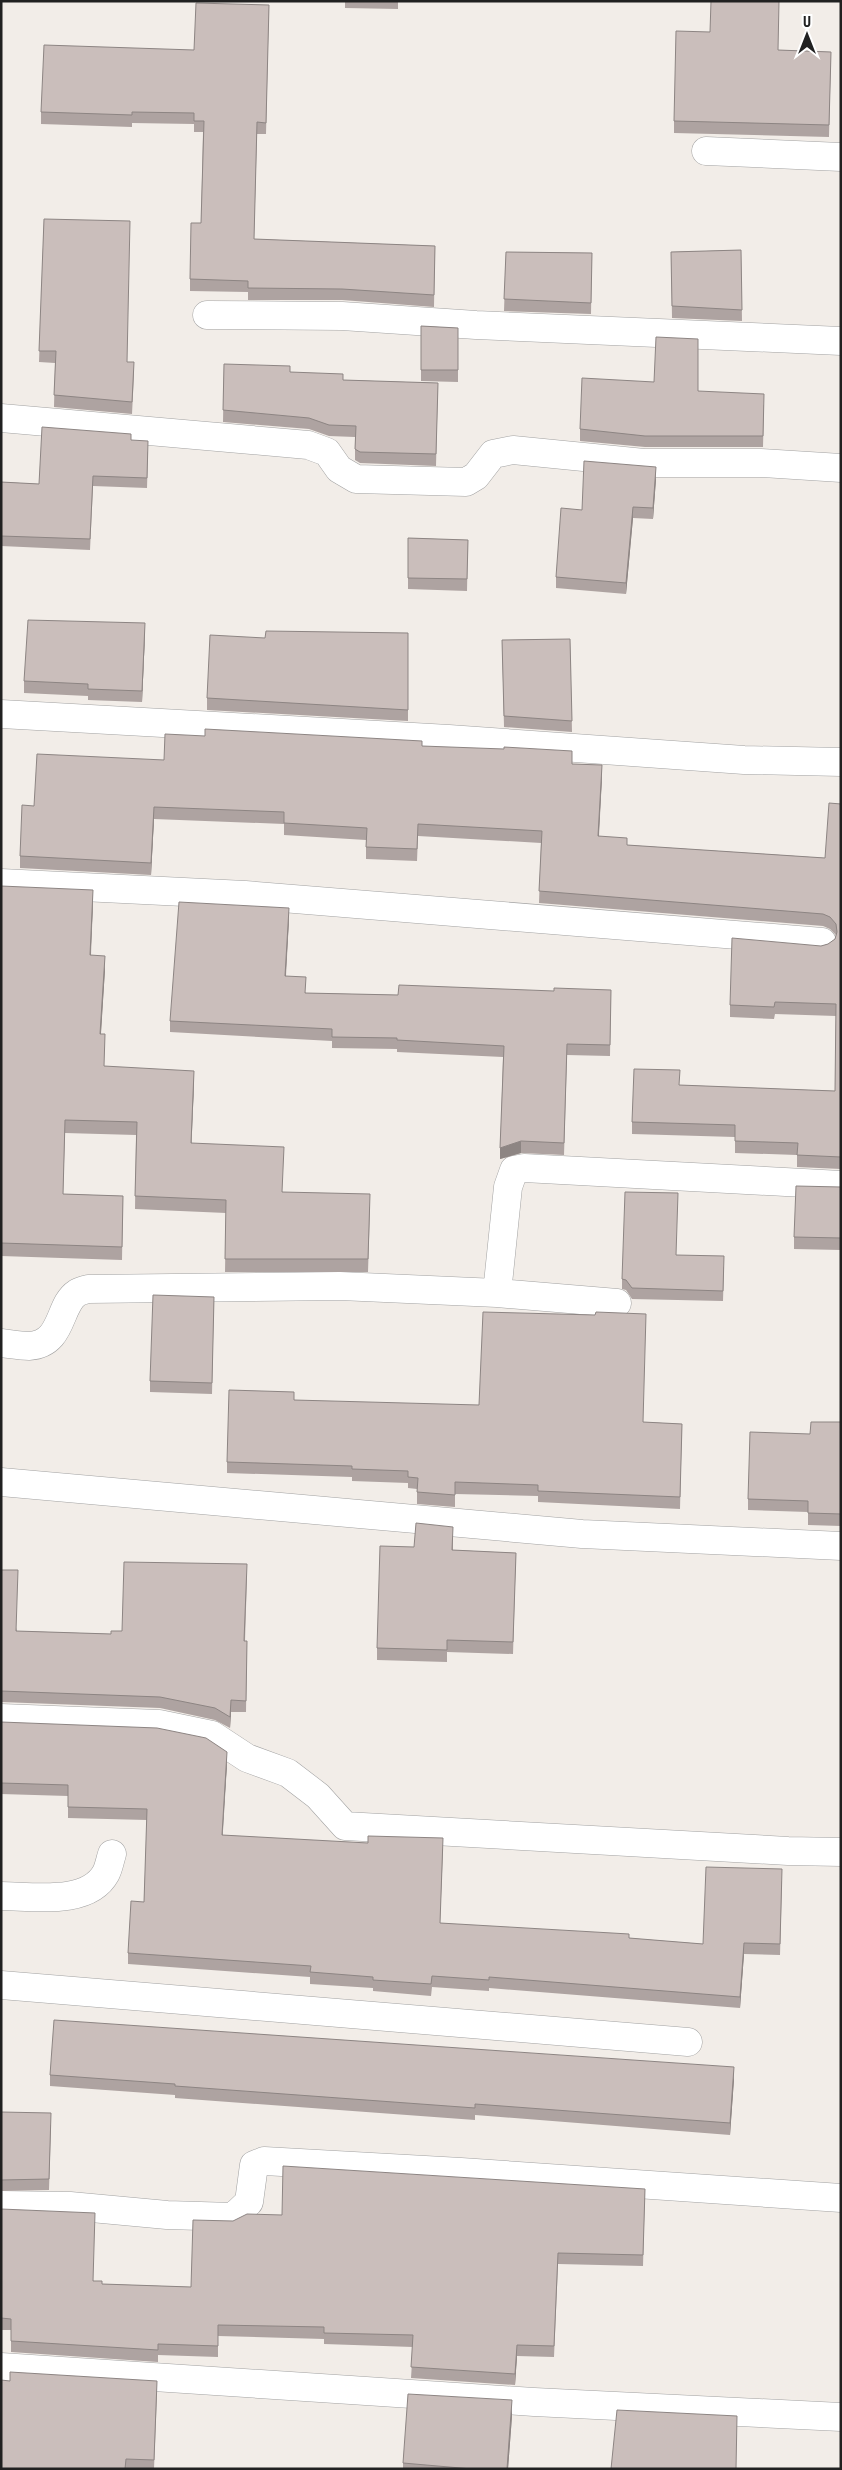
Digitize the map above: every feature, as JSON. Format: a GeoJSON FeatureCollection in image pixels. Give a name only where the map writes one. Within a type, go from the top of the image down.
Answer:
{"type":"FeatureCollection","features":[{"type":"Feature","properties":{"kind":"street"},"geometry":{"type":"LineString","coordinates":[[706,151],[841,157]]}},
{"type":"Feature","properties":{"kind":"street"},"geometry":{"type":"LineString","coordinates":[[207,315],[342,316],[485,326],[841,341]]}},
{"type":"Feature","properties":{"kind":"street"},"geometry":{"type":"LineString","coordinates":[[1,418],[308,445],[327,452],[339,469],[356,479],[466,482],[476,476],[493,454],[512,450],[644,463],[761,463],[841,468]]}},
{"type":"Feature","properties":{"kind":"street"},"geometry":{"type":"LineString","coordinates":[[1,714],[450,739],[744,760],[841,762]]}},
{"type":"Feature","properties":{"kind":"street"},"geometry":{"type":"LineString","coordinates":[[1,883],[245,895],[822,942]]}},
{"type":"Feature","properties":{"kind":"street"},"geometry":{"type":"LineString","coordinates":[[498,1293],[508,1187],[514,1170],[524,1168],[841,1185]]}},
{"type":"Feature","properties":{"kind":"street"},"geometry":{"type":"LineString","coordinates":[[1,1343],[30,1346],[49,1338],[60,1324],[69,1303],[76,1294],[88,1289],[340,1286],[498,1293],[617,1303]]}},
{"type":"Feature","properties":{"kind":"street"},"geometry":{"type":"LineString","coordinates":[[1,1482],[582,1534],[841,1546]]}},
{"type":"Feature","properties":{"kind":"street"},"geometry":{"type":"LineString","coordinates":[[1,1718],[159,1724],[212,1736],[247,1758],[288,1773],[318,1796],[344,1826],[841,1852]]}},
{"type":"Feature","properties":{"kind":"street"},"geometry":{"type":"LineString","coordinates":[[1,1896],[76,1894],[92,1888],[106,1873],[112,1854]]}},
{"type":"Feature","properties":{"kind":"street"},"geometry":{"type":"LineString","coordinates":[[1,1985],[688,2042]]}},
{"type":"Feature","properties":{"kind":"street"},"geometry":{"type":"LineString","coordinates":[[1,2204],[70,2206],[176,2216],[234,2217],[249,2202],[254,2165],[264,2161],[481,2173],[841,2198]]}},
{"type":"Feature","properties":{"kind":"street"},"geometry":{"type":"LineString","coordinates":[[1,2367],[534,2402],[841,2417]]}},
{"type":"Feature","properties":{"kind":"building"},"geometry":{"type":"Polygon","coordinates":[[[711,1],[779,1],[778,50],[831,52],[829,125],[674,121],[676,31],[710,32],[711,1]]]}},
{"type":"Feature","properties":{"kind":"building"},"geometry":{"type":"Polygon","coordinates":[[[196,3],[269,5],[266,123],[257,122],[254,239],[435,246],[434,295],[342,289],[248,288],[248,281],[190,279],[191,223],[201,223],[204,121],[194,121],[194,113],[132,112],[132,115],[41,112],[44,45],[194,50],[196,3]]]}},
{"type":"Feature","properties":{"kind":"building"},"geometry":{"type":"Polygon","coordinates":[[[44,219],[130,221],[127,362],[134,362],[132,402],[54,395],[56,351],[39,351],[44,219]]]}},
{"type":"Feature","properties":{"kind":"building"},"geometry":{"type":"Polygon","coordinates":[[[741,250],[742,310],[672,306],[671,252],[741,250]]]}},
{"type":"Feature","properties":{"kind":"building"},"geometry":{"type":"Polygon","coordinates":[[[506,252],[592,253],[591,303],[504,299],[506,252]]]}},
{"type":"Feature","properties":{"kind":"building"},"geometry":{"type":"Polygon","coordinates":[[[421,326],[458,328],[458,370],[421,370],[421,326]]]}},
{"type":"Feature","properties":{"kind":"building"},"geometry":{"type":"Polygon","coordinates":[[[656,337],[698,339],[698,391],[764,394],[763,436],[645,436],[580,429],[582,378],[654,382],[656,337]]]}},
{"type":"Feature","properties":{"kind":"building"},"geometry":{"type":"Polygon","coordinates":[[[224,364],[290,366],[290,372],[343,374],[343,380],[438,383],[436,454],[360,452],[355,449],[356,426],[329,425],[309,418],[223,410],[224,364]]]}},
{"type":"Feature","properties":{"kind":"building"},"geometry":{"type":"Polygon","coordinates":[[[42,427],[131,434],[131,440],[148,441],[147,478],[93,476],[90,539],[1,536],[1,482],[39,484],[42,427]]]}},
{"type":"Feature","properties":{"kind":"building"},"geometry":{"type":"Polygon","coordinates":[[[584,461],[656,467],[653,508],[633,507],[626,583],[556,577],[561,508],[582,510],[584,461]]]}},
{"type":"Feature","properties":{"kind":"building"},"geometry":{"type":"Polygon","coordinates":[[[408,538],[468,540],[467,579],[408,578],[408,538]]]}},
{"type":"Feature","properties":{"kind":"building"},"geometry":{"type":"Polygon","coordinates":[[[28,620],[145,623],[142,691],[88,689],[88,684],[24,681],[28,620]]]}},
{"type":"Feature","properties":{"kind":"building"},"geometry":{"type":"Polygon","coordinates":[[[266,631],[408,633],[408,710],[207,698],[210,635],[265,638],[266,631]]]}},
{"type":"Feature","properties":{"kind":"building"},"geometry":{"type":"Polygon","coordinates":[[[570,639],[572,721],[504,716],[502,640],[570,639]]]}},
{"type":"Feature","properties":{"kind":"building"},"geometry":{"type":"Polygon","coordinates":[[[205,729],[422,741],[422,746],[504,749],[504,747],[572,751],[572,764],[602,765],[598,836],[627,838],[627,845],[825,858],[829,803],[841,804],[841,1157],[797,1155],[798,1143],[735,1141],[735,1125],[632,1122],[634,1069],[680,1070],[679,1085],[835,1091],[836,1004],[775,1002],[774,1007],[730,1005],[732,938],[821,946],[835,939],[837,932],[836,924],[830,917],[823,914],[539,891],[542,831],[418,824],[417,849],[366,847],[367,828],[284,823],[284,812],[154,807],[151,863],[20,856],[22,805],[34,806],[37,754],[164,760],[165,734],[205,736],[205,729]]]}},
{"type":"Feature","properties":{"kind":"building"},"geometry":{"type":"Polygon","coordinates":[[[1,886],[93,890],[90,955],[105,956],[100,1034],[105,1034],[104,1066],[194,1071],[191,1143],[284,1147],[282,1192],[370,1194],[368,1259],[225,1259],[226,1200],[135,1196],[137,1122],[65,1120],[63,1194],[123,1196],[122,1247],[1,1243],[1,886]]]}},
{"type":"Feature","properties":{"kind":"building"},"geometry":{"type":"Polygon","coordinates":[[[179,902],[289,908],[285,976],[306,977],[305,993],[398,995],[399,985],[554,991],[554,988],[611,990],[610,1045],[567,1044],[564,1143],[521,1141],[500,1148],[504,1046],[397,1040],[397,1038],[332,1037],[332,1029],[170,1021],[179,902]]]}},
{"type":"Feature","properties":{"kind":"building"},"geometry":{"type":"Polygon","coordinates":[[[796,1186],[841,1187],[841,1238],[794,1237],[796,1186]]]}},
{"type":"Feature","properties":{"kind":"building"},"geometry":{"type":"Polygon","coordinates":[[[625,1192],[678,1193],[676,1255],[724,1256],[723,1291],[632,1288],[626,1280],[622,1279],[625,1192]]]}},
{"type":"Feature","properties":{"kind":"building"},"geometry":{"type":"Polygon","coordinates":[[[153,1295],[214,1297],[212,1383],[150,1381],[153,1295]]]}},
{"type":"Feature","properties":{"kind":"building"},"geometry":{"type":"Polygon","coordinates":[[[483,1312],[595,1315],[596,1312],[646,1314],[643,1422],[682,1424],[680,1497],[538,1491],[538,1485],[455,1482],[455,1495],[417,1492],[418,1478],[408,1477],[408,1471],[352,1469],[352,1466],[227,1462],[229,1390],[294,1392],[294,1400],[479,1405],[483,1312]]]}},
{"type":"Feature","properties":{"kind":"building"},"geometry":{"type":"Polygon","coordinates":[[[811,1422],[841,1422],[841,1514],[808,1513],[808,1501],[748,1499],[750,1432],[810,1434],[811,1422]]]}},
{"type":"Feature","properties":{"kind":"building"},"geometry":{"type":"Polygon","coordinates":[[[416,1523],[453,1527],[452,1550],[516,1553],[513,1642],[447,1640],[447,1650],[377,1648],[380,1546],[414,1547],[416,1523]]]}},
{"type":"Feature","properties":{"kind":"building"},"geometry":{"type":"Polygon","coordinates":[[[124,1562],[247,1564],[244,1641],[247,1641],[246,1701],[231,1700],[230,1717],[215,1708],[160,1697],[1,1691],[1,1570],[18,1570],[16,1631],[111,1634],[111,1631],[122,1631],[124,1562]]]}},
{"type":"Feature","properties":{"kind":"building"},"geometry":{"type":"Polygon","coordinates":[[[1,1722],[157,1728],[206,1738],[227,1752],[222,1835],[368,1843],[368,1836],[443,1838],[440,1923],[629,1934],[629,1938],[703,1944],[706,1867],[782,1869],[780,1944],[744,1943],[740,1997],[489,1977],[489,1980],[432,1976],[431,1984],[373,1980],[373,1977],[310,1972],[311,1966],[128,1953],[131,1901],[144,1902],[147,1809],[68,1807],[68,1785],[1,1783],[1,1722]]]}},
{"type":"Feature","properties":{"kind":"building"},"geometry":{"type":"Polygon","coordinates":[[[54,2020],[734,2067],[730,2123],[475,2104],[475,2108],[50,2075],[54,2020]]]}},
{"type":"Feature","properties":{"kind":"building"},"geometry":{"type":"Polygon","coordinates":[[[1,2112],[51,2113],[49,2179],[1,2180],[1,2112]]]}},
{"type":"Feature","properties":{"kind":"building"},"geometry":{"type":"Polygon","coordinates":[[[283,2166],[645,2189],[643,2255],[558,2253],[554,2346],[517,2345],[515,2374],[411,2367],[413,2335],[324,2333],[324,2327],[218,2325],[218,2346],[158,2344],[158,2350],[11,2341],[11,2319],[1,2318],[1,2209],[95,2213],[93,2281],[102,2281],[102,2284],[191,2287],[193,2220],[233,2221],[247,2214],[282,2215],[283,2166]]]}},
{"type":"Feature","properties":{"kind":"building"},"geometry":{"type":"Polygon","coordinates":[[[10,2372],[157,2381],[154,2460],[126,2459],[125,2469],[1,2469],[1,2380],[10,2381],[10,2372]]]}},
{"type":"Feature","properties":{"kind":"building"},"geometry":{"type":"Polygon","coordinates":[[[408,2394],[512,2400],[507,2469],[472,2469],[403,2463],[408,2394]]]}},
{"type":"Feature","properties":{"kind":"building"},"geometry":{"type":"Polygon","coordinates":[[[617,2410],[737,2416],[736,2469],[611,2469],[617,2410]]]}}]}
